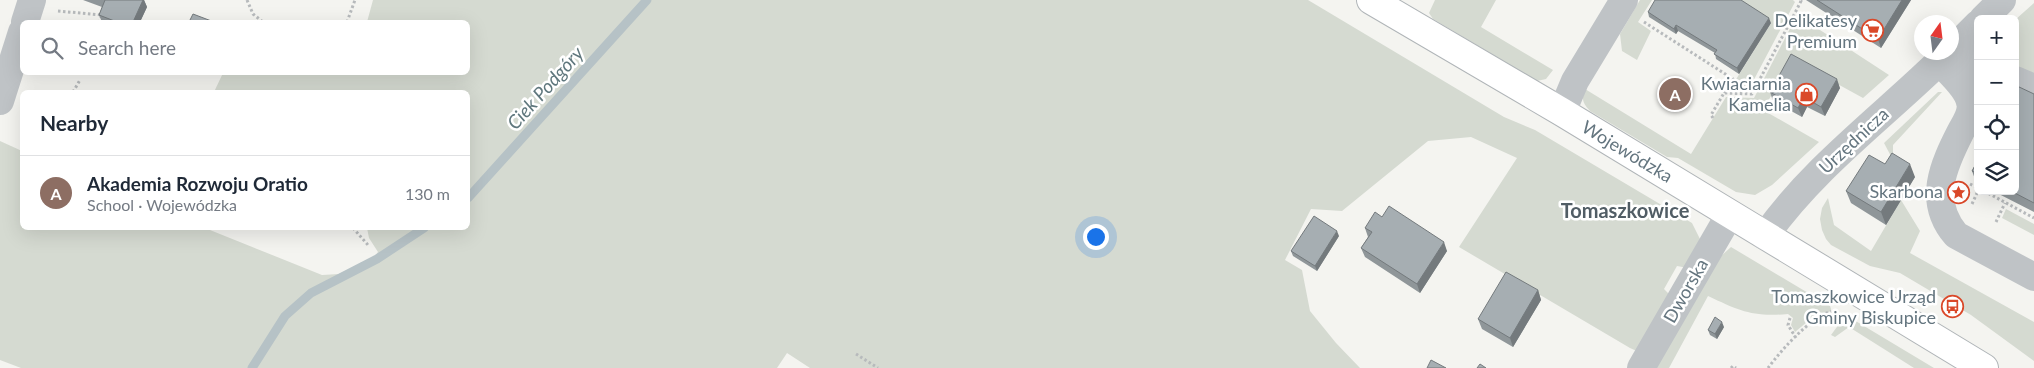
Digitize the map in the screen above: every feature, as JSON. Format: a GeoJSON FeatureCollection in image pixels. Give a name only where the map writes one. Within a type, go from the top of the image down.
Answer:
{"type":"FeatureCollection","features":[{"type":"Feature","properties":{"kind":"main road","name":"Wojewódzka"},"geometry":{"type":"LineString","coordinates":[[1371,0],[1562,112],[1984,368]]}},
{"type":"Feature","properties":{"kind":"street"},"geometry":{"type":"LineString","coordinates":[[1562,112],[1575,81],[1624,0]]}},
{"type":"Feature","properties":{"kind":"street"},"geometry":{"type":"LineString","coordinates":[[1987,15],[2002,0]]}},
{"type":"Feature","properties":{"kind":"street","name":"Urzędnicza"},"geometry":{"type":"LineString","coordinates":[[1959,43],[1974,28]]}},
{"type":"Feature","properties":{"kind":"street"},"geometry":{"type":"LineString","coordinates":[[0,101],[20,38]]}},
{"type":"Feature","properties":{"kind":"street"},"geometry":{"type":"LineString","coordinates":[[1959,57],[1974,64]]}},
{"type":"Feature","properties":{"kind":"street","name":"Urzędnicza"},"geometry":{"type":"LineString","coordinates":[[1765,236],[1783,211],[1821,172],[1941,60]]}},
{"type":"Feature","properties":{"kind":"street"},"geometry":{"type":"LineString","coordinates":[[1953,60],[1971,103],[1968,118],[1947,158],[1941,177],[1940,196],[1942,214],[1947,225],[1956,235],[2034,277]]}},
{"type":"Feature","properties":{"kind":"street"},"geometry":{"type":"LineString","coordinates":[[2019,82],[2034,88]]}},
{"type":"Feature","properties":{"kind":"street","name":"Dworska"},"geometry":{"type":"LineString","coordinates":[[1641,368],[1730,214]]}},
{"type":"Feature","properties":{"kind":"path"},"geometry":{"type":"LineString","coordinates":[[246,0],[253,14],[260,20]]}},
{"type":"Feature","properties":{"kind":"path"},"geometry":{"type":"LineString","coordinates":[[347,20],[355,0]]}},
{"type":"Feature","properties":{"kind":"path"},"geometry":{"type":"LineString","coordinates":[[1724,93],[1752,94],[1801,1],[1799,0]]}},
{"type":"Feature","properties":{"kind":"path"},"geometry":{"type":"LineString","coordinates":[[35,11],[102,15],[100,20]]}},
{"type":"Feature","properties":{"kind":"path"},"geometry":{"type":"LineString","coordinates":[[1652,28],[1733,79],[1712,115],[1713,118]]}},
{"type":"Feature","properties":{"kind":"path"},"geometry":{"type":"LineString","coordinates":[[75,90],[80,80]]}},
{"type":"Feature","properties":{"kind":"path"},"geometry":{"type":"LineString","coordinates":[[1991,195],[2034,218]]}},
{"type":"Feature","properties":{"kind":"path"},"geometry":{"type":"LineString","coordinates":[[355,230],[368,245]]}},
{"type":"Feature","properties":{"kind":"path"},"geometry":{"type":"LineString","coordinates":[[1768,368],[1819,316]]}},
{"type":"Feature","properties":{"kind":"path"},"geometry":{"type":"LineString","coordinates":[[1790,318],[1788,325],[1796,338]]}},
{"type":"Feature","properties":{"kind":"path"},"geometry":{"type":"LineString","coordinates":[[856,354],[878,368]]}},
{"type":"Feature","properties":{"kind":"path"},"geometry":{"type":"LineString","coordinates":[[1731,368],[1733,366],[1736,368]]}},
{"type":"Feature","properties":{"kind":"shaded area"},"geometry":{"type":"Polygon","coordinates":[[[373,0],[1308,0],[1504,117],[1535,130],[1692,223],[1701,241],[1688,268],[1677,266],[1664,289],[1671,296],[1639,352],[1630,348],[1459,247],[1517,158],[1471,137],[1428,141],[1342,211],[1311,209],[1285,260],[1302,270],[1310,311],[1336,343],[1360,368],[810,368],[787,353],[777,368],[21,368],[0,360],[0,141],[20,150],[20,230],[210,230],[322,275],[339,274],[374,257],[378,252],[369,238],[367,230],[470,230],[470,90],[215,90],[222,75],[470,75],[470,20],[368,20],[373,0]]]}},
{"type":"Feature","properties":{"kind":"shaded area"},"geometry":{"type":"Polygon","coordinates":[[[1435,0],[1496,0],[1481,27],[1553,70],[1546,79],[1537,81],[1433,19],[1429,13],[1435,0]]]}},
{"type":"Feature","properties":{"kind":"shaded area"},"geometry":{"type":"Polygon","coordinates":[[[1640,0],[1652,0],[1638,22],[1651,31],[1637,60],[1622,51],[1620,34],[1640,0]]]}},
{"type":"Feature","properties":{"kind":"shaded area"},"geometry":{"type":"Polygon","coordinates":[[[1734,0],[1793,0],[1795,2],[1749,89],[1730,89],[1771,23],[1734,0]]]}},
{"type":"Feature","properties":{"kind":"shaded area"},"geometry":{"type":"Polygon","coordinates":[[[2034,3],[2034,80],[2019,74],[2019,16],[2034,3]]]}},
{"type":"Feature","properties":{"kind":"shaded area"},"geometry":{"type":"Polygon","coordinates":[[[1797,15],[1889,75],[1863,98],[1792,59],[1763,110],[1819,142],[1772,185],[1755,195],[1736,192],[1678,158],[1667,157],[1590,111],[1584,103],[1585,89],[1691,154],[1726,97],[1754,98],[1797,15]]]}},
{"type":"Feature","properties":{"kind":"shaded area"},"geometry":{"type":"Polygon","coordinates":[[[1938,92],[1942,92],[1893,145],[1893,160],[1884,143],[1938,92]]]}},
{"type":"Feature","properties":{"kind":"shaded area"},"geometry":{"type":"Polygon","coordinates":[[[1828,198],[1834,225],[1871,251],[1901,200],[1920,231],[1910,253],[2034,322],[2034,361],[1971,315],[1900,273],[1870,266],[1831,245],[1822,230],[1820,219],[1822,208],[1828,198]]]}},
{"type":"Feature","properties":{"kind":"shaded area"},"geometry":{"type":"Polygon","coordinates":[[[2006,209],[2034,224],[2034,235],[2002,218],[2006,209]]]}},
{"type":"Feature","properties":{"kind":"shaded area"},"geometry":{"type":"Polygon","coordinates":[[[1731,247],[1830,306],[1831,309],[1827,316],[1818,323],[1819,312],[1795,332],[1791,325],[1793,318],[1788,314],[1765,315],[1746,312],[1708,296],[1669,368],[1655,368],[1720,257],[1731,247]]]}},
{"type":"Feature","properties":{"kind":"shaded area"},"geometry":{"type":"Polygon","coordinates":[[[1845,316],[1934,368],[1914,368],[1849,327],[1835,337],[1831,335],[1845,316]]]}},
{"type":"Feature","properties":{"kind":"building"},"geometry":{"type":"Polygon","coordinates":[[[105,0],[143,0],[134,20],[112,20],[99,15],[105,0]]]}},
{"type":"Feature","properties":{"kind":"building"},"geometry":{"type":"Polygon","coordinates":[[[1655,0],[1741,0],[1769,18],[1737,68],[1714,54],[1717,50],[1676,25],[1674,29],[1648,12],[1655,0]]]}},
{"type":"Feature","properties":{"kind":"building","name":"Delikatesy Premium"},"geometry":{"type":"Polygon","coordinates":[[[1817,0],[1902,0],[1878,39],[1817,0]]]}},
{"type":"Feature","properties":{"kind":"building"},"geometry":{"type":"Polygon","coordinates":[[[193,14],[209,20],[190,20],[193,14]]]}},
{"type":"Feature","properties":{"kind":"building","name":"Kwiaciarnia Kamelia"},"geometry":{"type":"Polygon","coordinates":[[[1791,54],[1837,79],[1821,107],[1804,97],[1798,108],[1770,92],[1791,54]]]}},
{"type":"Feature","properties":{"kind":"building"},"geometry":{"type":"Polygon","coordinates":[[[2019,87],[2034,94],[2034,203],[2019,195],[2019,87]]]}},
{"type":"Feature","properties":{"kind":"building"},"geometry":{"type":"Polygon","coordinates":[[[1892,153],[1910,164],[1881,212],[1846,191],[1869,155],[1885,164],[1892,153]]]}},
{"type":"Feature","properties":{"kind":"building"},"geometry":{"type":"Polygon","coordinates":[[[1389,206],[1444,242],[1417,284],[1361,248],[1372,232],[1365,228],[1375,212],[1382,217],[1389,206]]]}},
{"type":"Feature","properties":{"kind":"building"},"geometry":{"type":"Polygon","coordinates":[[[1314,216],[1337,231],[1315,266],[1291,251],[1314,216]]]}},
{"type":"Feature","properties":{"kind":"building"},"geometry":{"type":"Polygon","coordinates":[[[1506,272],[1538,290],[1510,338],[1478,319],[1506,272]]]}},
{"type":"Feature","properties":{"kind":"building"},"geometry":{"type":"Polygon","coordinates":[[[1715,317],[1722,322],[1715,334],[1708,330],[1715,317]]]}},
{"type":"Feature","properties":{"kind":"building"},"geometry":{"type":"Polygon","coordinates":[[[1431,360],[1446,368],[1427,368],[1431,360]]]}},
{"type":"Feature","properties":{"kind":"building"},"geometry":{"type":"Polygon","coordinates":[[[1480,364],[1486,368],[1477,368],[1480,364]]]}},
{"type":"Feature","properties":{"kind":"waterway","name":"Ciek Podgóry"},"geometry":{"type":"LineString","coordinates":[[470,196],[647,0]]}},
{"type":"Feature","properties":{"kind":"waterway","name":"Ciek Podgóry"},"geometry":{"type":"LineString","coordinates":[[252,368],[285,316],[311,293],[377,259],[421,230]]}},
{"type":"Feature","properties":{"kind":"place","name":"Delikatesy Premium"},"geometry":{"type":"Point","coordinates":[1873,31]}},
{"type":"Feature","properties":{"kind":"place","name":"Akademia Rozwoju Oratio"},"geometry":{"type":"Point","coordinates":[1675,94]}},
{"type":"Feature","properties":{"kind":"place","name":"Kwiaciarnia Kamelia"},"geometry":{"type":"Point","coordinates":[1807,94]}},
{"type":"Feature","properties":{"kind":"place","name":"Skarbona"},"geometry":{"type":"Point","coordinates":[1959,192]}},
{"type":"Feature","properties":{"kind":"place","name":"Tomaszkowice Urząd Gminy Biskupice"},"geometry":{"type":"Point","coordinates":[1952,307]}},
{"type":"Feature","properties":{"kind":"district","name":"Tomaszkowice"},"geometry":{"type":"Point","coordinates":[1625,211]}}]}
